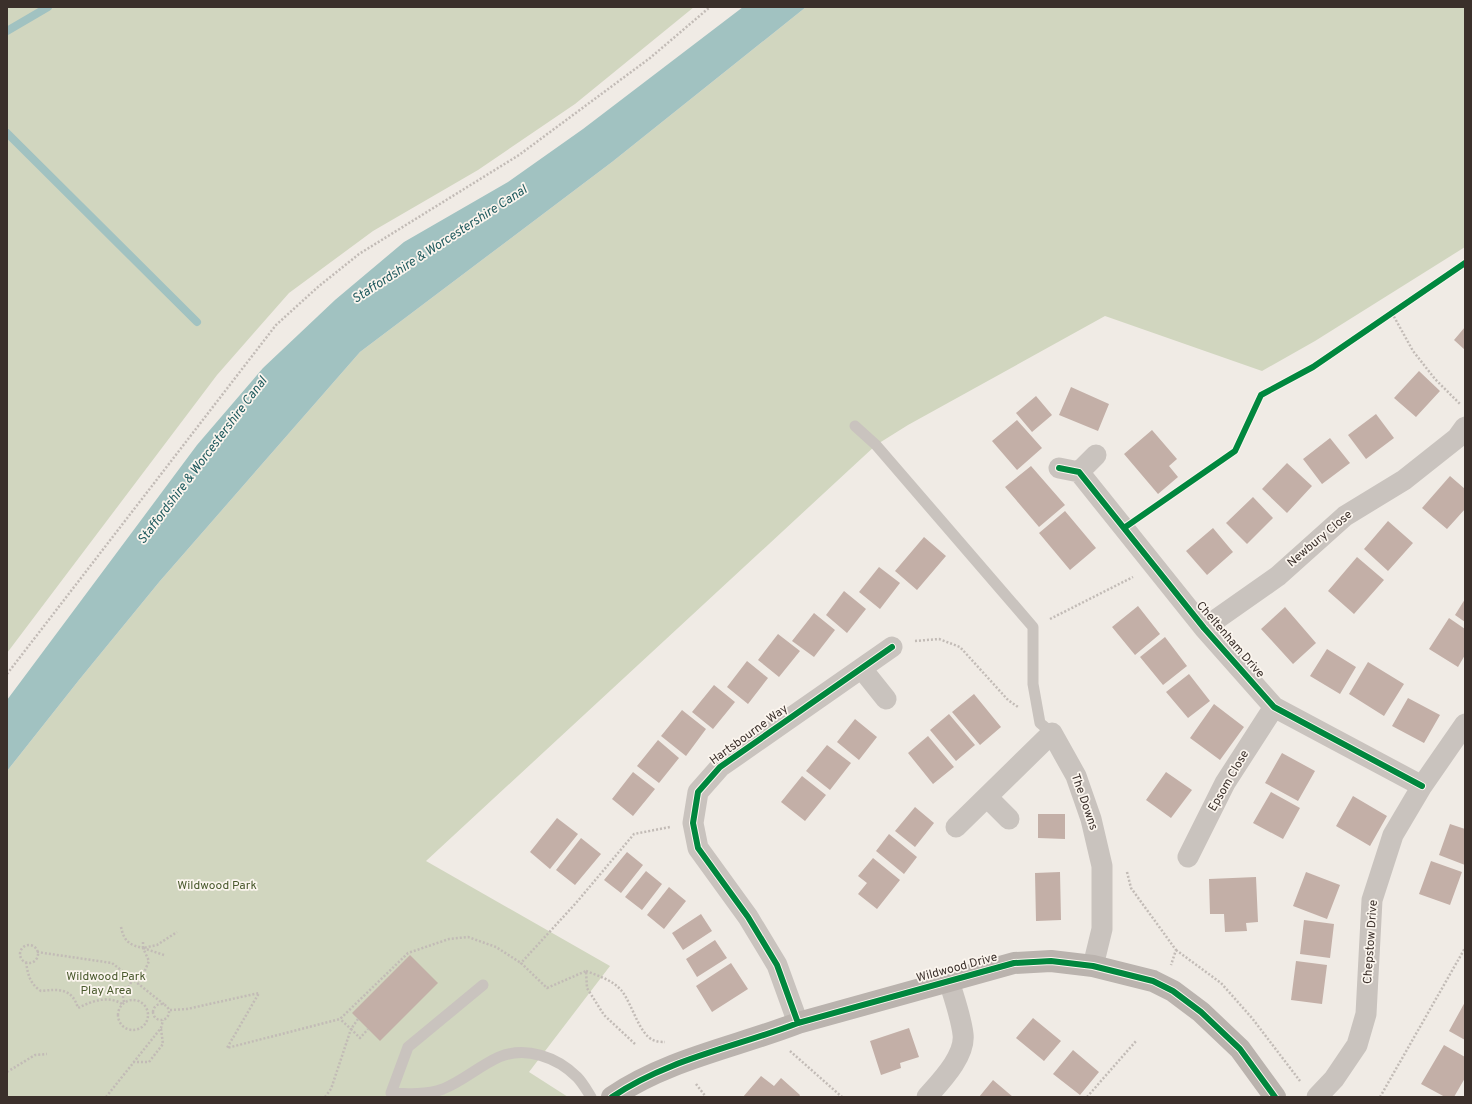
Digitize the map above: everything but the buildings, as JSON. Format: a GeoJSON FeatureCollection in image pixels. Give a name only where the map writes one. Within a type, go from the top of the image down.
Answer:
{"type":"FeatureCollection","features":[{"type":"Feature","properties":{"kind":"street","name":"Newbury Close"},"geometry":{"type":"LineString","coordinates":[[1204,628],[1278,576],[1345,516],[1404,480],[1462,436]]}},
{"type":"Feature","properties":{"kind":"street"},"geometry":{"type":"LineString","coordinates":[[1059,468],[1079,472],[1096,455]]}},
{"type":"Feature","properties":{"kind":"street","name":"Cheltenham Drive"},"geometry":{"type":"LineString","coordinates":[[1079,472],[1204,628],[1274,707],[1422,786]]}},
{"type":"Feature","properties":{"kind":"street","name":"Hartsbourne Way"},"geometry":{"type":"LineString","coordinates":[[798,1023],[778,965],[748,917],[698,848],[694,823],[698,792],[720,767],[892,647]]}},
{"type":"Feature","properties":{"kind":"street"},"geometry":{"type":"LineString","coordinates":[[862,668],[886,699]]}},
{"type":"Feature","properties":{"kind":"street","name":"Epsom Close"},"geometry":{"type":"LineString","coordinates":[[1188,857],[1225,783],[1274,707]]}},
{"type":"Feature","properties":{"kind":"street","name":"Chepstow Drive"},"geometry":{"type":"LineString","coordinates":[[1310,1091],[1334,1079],[1357,1045],[1366,1014],[1372,900],[1393,835],[1422,786],[1465,724]]}},
{"type":"Feature","properties":{"kind":"street"},"geometry":{"type":"LineString","coordinates":[[956,827],[987,797],[1046,728]]}},
{"type":"Feature","properties":{"kind":"street","name":"The Downs"},"geometry":{"type":"LineString","coordinates":[[1046,728],[1076,776],[1091,819],[1102,866],[1102,929],[1093,966]]}},
{"type":"Feature","properties":{"kind":"street"},"geometry":{"type":"LineString","coordinates":[[987,797],[1009,819]]}},
{"type":"Feature","properties":{"kind":"street","name":"Wildwood Drive"},"geometry":{"type":"LineString","coordinates":[[612,1097],[634,1082],[697,1056],[771,1034],[798,1023],[1014,963],[1051,961],[1093,966],[1152,981],[1173,991],[1201,1012],[1240,1049],[1275,1097]]}},
{"type":"Feature","properties":{"kind":"street"},"geometry":{"type":"LineString","coordinates":[[927,1097],[947,1074],[959,1055],[964,1036],[949,981]]}},
{"type":"Feature","properties":{"kind":"lane"},"geometry":{"type":"LineString","coordinates":[[855,426],[876,445],[1033,627],[1033,684],[1046,728]]}},
{"type":"Feature","properties":{"kind":"lane"},"geometry":{"type":"LineString","coordinates":[[483,985],[408,1047],[389,1095],[419,1094],[443,1088],[500,1057],[522,1052],[539,1055],[560,1063],[578,1078],[591,1097]]}},
{"type":"Feature","properties":{"kind":"path"},"geometry":{"type":"LineString","coordinates":[[7,674],[276,325],[319,286],[359,254],[519,155],[650,58],[710,7]]}},
{"type":"Feature","properties":{"kind":"path"},"geometry":{"type":"LineString","coordinates":[[1385,318],[1398,309]]}},
{"type":"Feature","properties":{"kind":"path"},"geometry":{"type":"LineString","coordinates":[[1392,313],[1417,357],[1434,379],[1465,409]]}},
{"type":"Feature","properties":{"kind":"path"},"geometry":{"type":"LineString","coordinates":[[1033,627],[1154,566]]}},
{"type":"Feature","properties":{"kind":"path"},"geometry":{"type":"LineString","coordinates":[[892,647],[919,639],[939,639],[960,647],[1008,700],[1046,728]]}},
{"type":"Feature","properties":{"kind":"path"},"geometry":{"type":"LineString","coordinates":[[521,963],[576,903],[634,834],[694,823]]}},
{"type":"Feature","properties":{"kind":"path"},"geometry":{"type":"LineString","coordinates":[[1126,865],[1131,888],[1176,950],[1221,983],[1252,1018],[1310,1091]]}},
{"type":"Feature","properties":{"kind":"path"},"geometry":{"type":"LineString","coordinates":[[121,927],[124,938],[131,945],[164,955]]}},
{"type":"Feature","properties":{"kind":"path"},"geometry":{"type":"LineString","coordinates":[[143,948],[156,945],[177,932]]}},
{"type":"Feature","properties":{"kind":"path"},"geometry":{"type":"LineString","coordinates":[[170,1010],[187,1009],[259,993],[227,1048],[340,1019],[408,953],[450,939],[468,937],[496,947],[521,963],[547,988],[586,971],[606,978],[621,990],[631,1004],[647,1036],[653,1040],[666,1042]]}},
{"type":"Feature","properties":{"kind":"path"},"geometry":{"type":"LineString","coordinates":[[139,984],[149,961],[143,948],[143,942]]}},
{"type":"Feature","properties":{"kind":"path"},"geometry":{"type":"LineString","coordinates":[[133,979],[123,997],[123,1003],[118,1010],[118,1018],[126,1029],[134,1031],[140,1029],[145,1024],[148,1012],[140,1001],[134,1000],[123,1003],[101,1000],[91,1002],[78,1008],[76,1001],[64,991],[57,988],[41,991],[36,988],[31,982],[26,962],[20,956],[20,950],[23,946],[32,946],[37,952],[112,963],[133,979],[166,1005],[170,1010]]}},
{"type":"Feature","properties":{"kind":"path"},"geometry":{"type":"LineString","coordinates":[[1380,1097],[1465,948]]}},
{"type":"Feature","properties":{"kind":"path"},"geometry":{"type":"LineString","coordinates":[[1169,971],[1176,950]]}},
{"type":"Feature","properties":{"kind":"path"},"geometry":{"type":"LineString","coordinates":[[26,962],[35,960],[37,952]]}},
{"type":"Feature","properties":{"kind":"path"},"geometry":{"type":"LineString","coordinates":[[586,971],[587,988],[604,1015],[635,1044]]}},
{"type":"Feature","properties":{"kind":"path"},"geometry":{"type":"LineString","coordinates":[[152,1013],[157,1005],[166,1005]]}},
{"type":"Feature","properties":{"kind":"path"},"geometry":{"type":"LineString","coordinates":[[132,1062],[149,1062],[163,1044],[161,1028],[163,1020],[168,1016],[170,1010]]}},
{"type":"Feature","properties":{"kind":"path"},"geometry":{"type":"LineString","coordinates":[[148,1012],[152,1013],[154,1018],[163,1020]]}},
{"type":"Feature","properties":{"kind":"path"},"geometry":{"type":"LineString","coordinates":[[340,1019],[360,1038],[368,1029]]}},
{"type":"Feature","properties":{"kind":"path"},"geometry":{"type":"LineString","coordinates":[[325,1097],[331,1089],[351,1029],[358,1020]]}},
{"type":"Feature","properties":{"kind":"path"},"geometry":{"type":"LineString","coordinates":[[106,1097],[132,1062],[161,1028]]}},
{"type":"Feature","properties":{"kind":"path"},"geometry":{"type":"LineString","coordinates":[[771,1034],[842,1097]]}},
{"type":"Feature","properties":{"kind":"path"},"geometry":{"type":"LineString","coordinates":[[1087,1097],[1136,1041]]}},
{"type":"Feature","properties":{"kind":"path"},"geometry":{"type":"LineString","coordinates":[[7,1072],[35,1055],[46,1054]]}},
{"type":"Feature","properties":{"kind":"path"},"geometry":{"type":"LineString","coordinates":[[696,1084],[706,1097]]}},
{"type":"Feature","properties":{"kind":"green space"},"geometry":{"type":"Polygon","coordinates":[[[7,7],[694,7],[575,104],[478,170],[373,231],[289,293],[217,375],[7,653],[7,7]]]}},
{"type":"Feature","properties":{"kind":"green space","name":"Wildwood Park"},"geometry":{"type":"Polygon","coordinates":[[[806,7],[1465,7],[1465,247],[1315,341],[1262,371],[1105,316],[908,425],[876,445],[426,861],[610,966],[529,1072],[568,1097],[7,1097],[7,771],[160,581],[360,352],[612,162],[806,7]]]}},
{"type":"Feature","properties":{"kind":"water","name":"Staffordshire & Worcestershire Canal"},"geometry":{"type":"Polygon","coordinates":[[[743,7],[806,7],[612,162],[360,352],[160,581],[7,771],[7,700],[197,445],[263,368],[335,300],[404,242],[508,182],[583,129],[743,7]]]}},
{"type":"Feature","properties":{"kind":"waterway"},"geometry":{"type":"LineString","coordinates":[[7,31],[48,7]]}},
{"type":"Feature","properties":{"kind":"waterway"},"geometry":{"type":"LineString","coordinates":[[7,133],[197,322]]}},
{"type":"Feature","properties":{"kind":"cycle path"},"geometry":{"type":"LineString","coordinates":[[1124,528],[1235,451],[1261,395],[1313,367],[1465,263]]}},
{"type":"Feature","properties":{"kind":"cycle path"},"geometry":{"type":"LineString","coordinates":[[1059,468],[1079,472],[1204,628],[1274,707],[1422,786]]}},
{"type":"Feature","properties":{"kind":"cycle path"},"geometry":{"type":"LineString","coordinates":[[798,1023],[777,965],[748,917],[698,848],[693,823],[698,792],[720,767],[892,647]]}},
{"type":"Feature","properties":{"kind":"cycle path"},"geometry":{"type":"LineString","coordinates":[[612,1097],[634,1084],[679,1063],[775,1032],[798,1023],[1014,963],[1051,961],[1093,966],[1153,981],[1173,991],[1201,1012],[1240,1049],[1275,1097]]}},
{"type":"Feature","properties":{"kind":"park label","name":"Wildwood Park Play Area"},"geometry":{"type":"Point","coordinates":[106,984]}}]}
